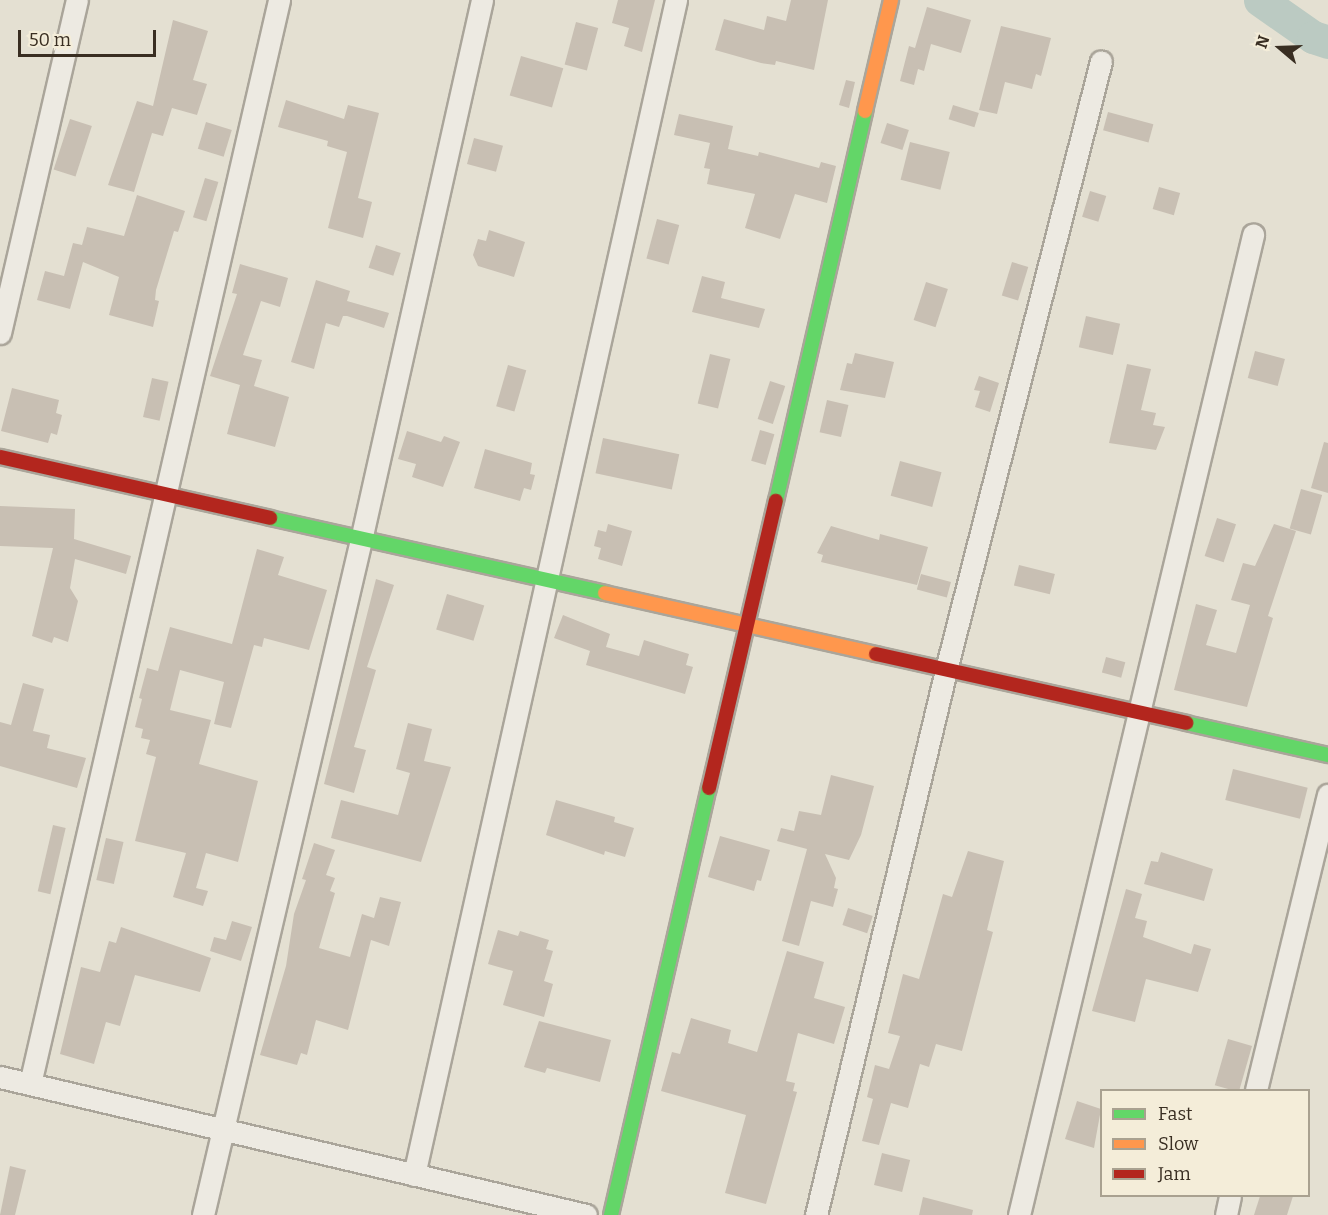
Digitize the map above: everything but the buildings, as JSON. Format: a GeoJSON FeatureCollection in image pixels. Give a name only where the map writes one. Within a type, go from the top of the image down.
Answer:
{"type":"FeatureCollection","features":[{"type":"Feature","properties":{"kind":"main road"},"geometry":{"type":"LineString","coordinates":[[611,1215],[891,0]]}},
{"type":"Feature","properties":{"kind":"main road"},"geometry":{"type":"LineString","coordinates":[[0,457],[361,540],[1328,755]]}},
{"type":"Feature","properties":{"kind":"street"},"geometry":{"type":"LineString","coordinates":[[0,333],[77,0]]}},
{"type":"Feature","properties":{"kind":"street"},"geometry":{"type":"LineString","coordinates":[[30,1084],[279,0]]}},
{"type":"Feature","properties":{"kind":"street"},"geometry":{"type":"LineString","coordinates":[[203,1215],[361,540],[482,0]]}},
{"type":"Feature","properties":{"kind":"street"},"geometry":{"type":"LineString","coordinates":[[414,1175],[676,0]]}},
{"type":"Feature","properties":{"kind":"street"},"geometry":{"type":"LineString","coordinates":[[816,1215],[946,670],[1101,61]]}},
{"type":"Feature","properties":{"kind":"street"},"geometry":{"type":"LineString","coordinates":[[1019,1215],[1137,713],[1253,235]]}},
{"type":"Feature","properties":{"kind":"street"},"geometry":{"type":"LineString","coordinates":[[1256,1089],[1328,795]]}},
{"type":"Feature","properties":{"kind":"street"},"geometry":{"type":"LineString","coordinates":[[0,1077],[586,1215]]}},
{"type":"Feature","properties":{"kind":"street"},"geometry":{"type":"LineString","coordinates":[[1226,1215],[1230,1197]]}},
{"type":"Feature","properties":{"kind":"waterway"},"geometry":{"type":"LineString","coordinates":[[1260,0],[1313,37],[1328,42]]}},
{"type":"Feature","properties":{"kind":"traffic: fast"},"geometry":{"type":"LineString","coordinates":[[776,501],[865,111]]}},
{"type":"Feature","properties":{"kind":"traffic: fast"},"geometry":{"type":"LineString","coordinates":[[270,518],[605,593]]}},
{"type":"Feature","properties":{"kind":"traffic: fast"},"geometry":{"type":"LineString","coordinates":[[1186,723],[1328,755]]}},
{"type":"Feature","properties":{"kind":"traffic: fast"},"geometry":{"type":"LineString","coordinates":[[611,1215],[709,788]]}},
{"type":"Feature","properties":{"kind":"traffic: slow"},"geometry":{"type":"LineString","coordinates":[[865,111],[891,0]]}},
{"type":"Feature","properties":{"kind":"traffic: slow"},"geometry":{"type":"LineString","coordinates":[[605,593],[876,654]]}},
{"type":"Feature","properties":{"kind":"traffic: jam"},"geometry":{"type":"LineString","coordinates":[[0,457],[270,518]]}},
{"type":"Feature","properties":{"kind":"traffic: jam"},"geometry":{"type":"LineString","coordinates":[[709,788],[776,501]]}},
{"type":"Feature","properties":{"kind":"traffic: jam"},"geometry":{"type":"LineString","coordinates":[[876,654],[1186,723]]}}]}
